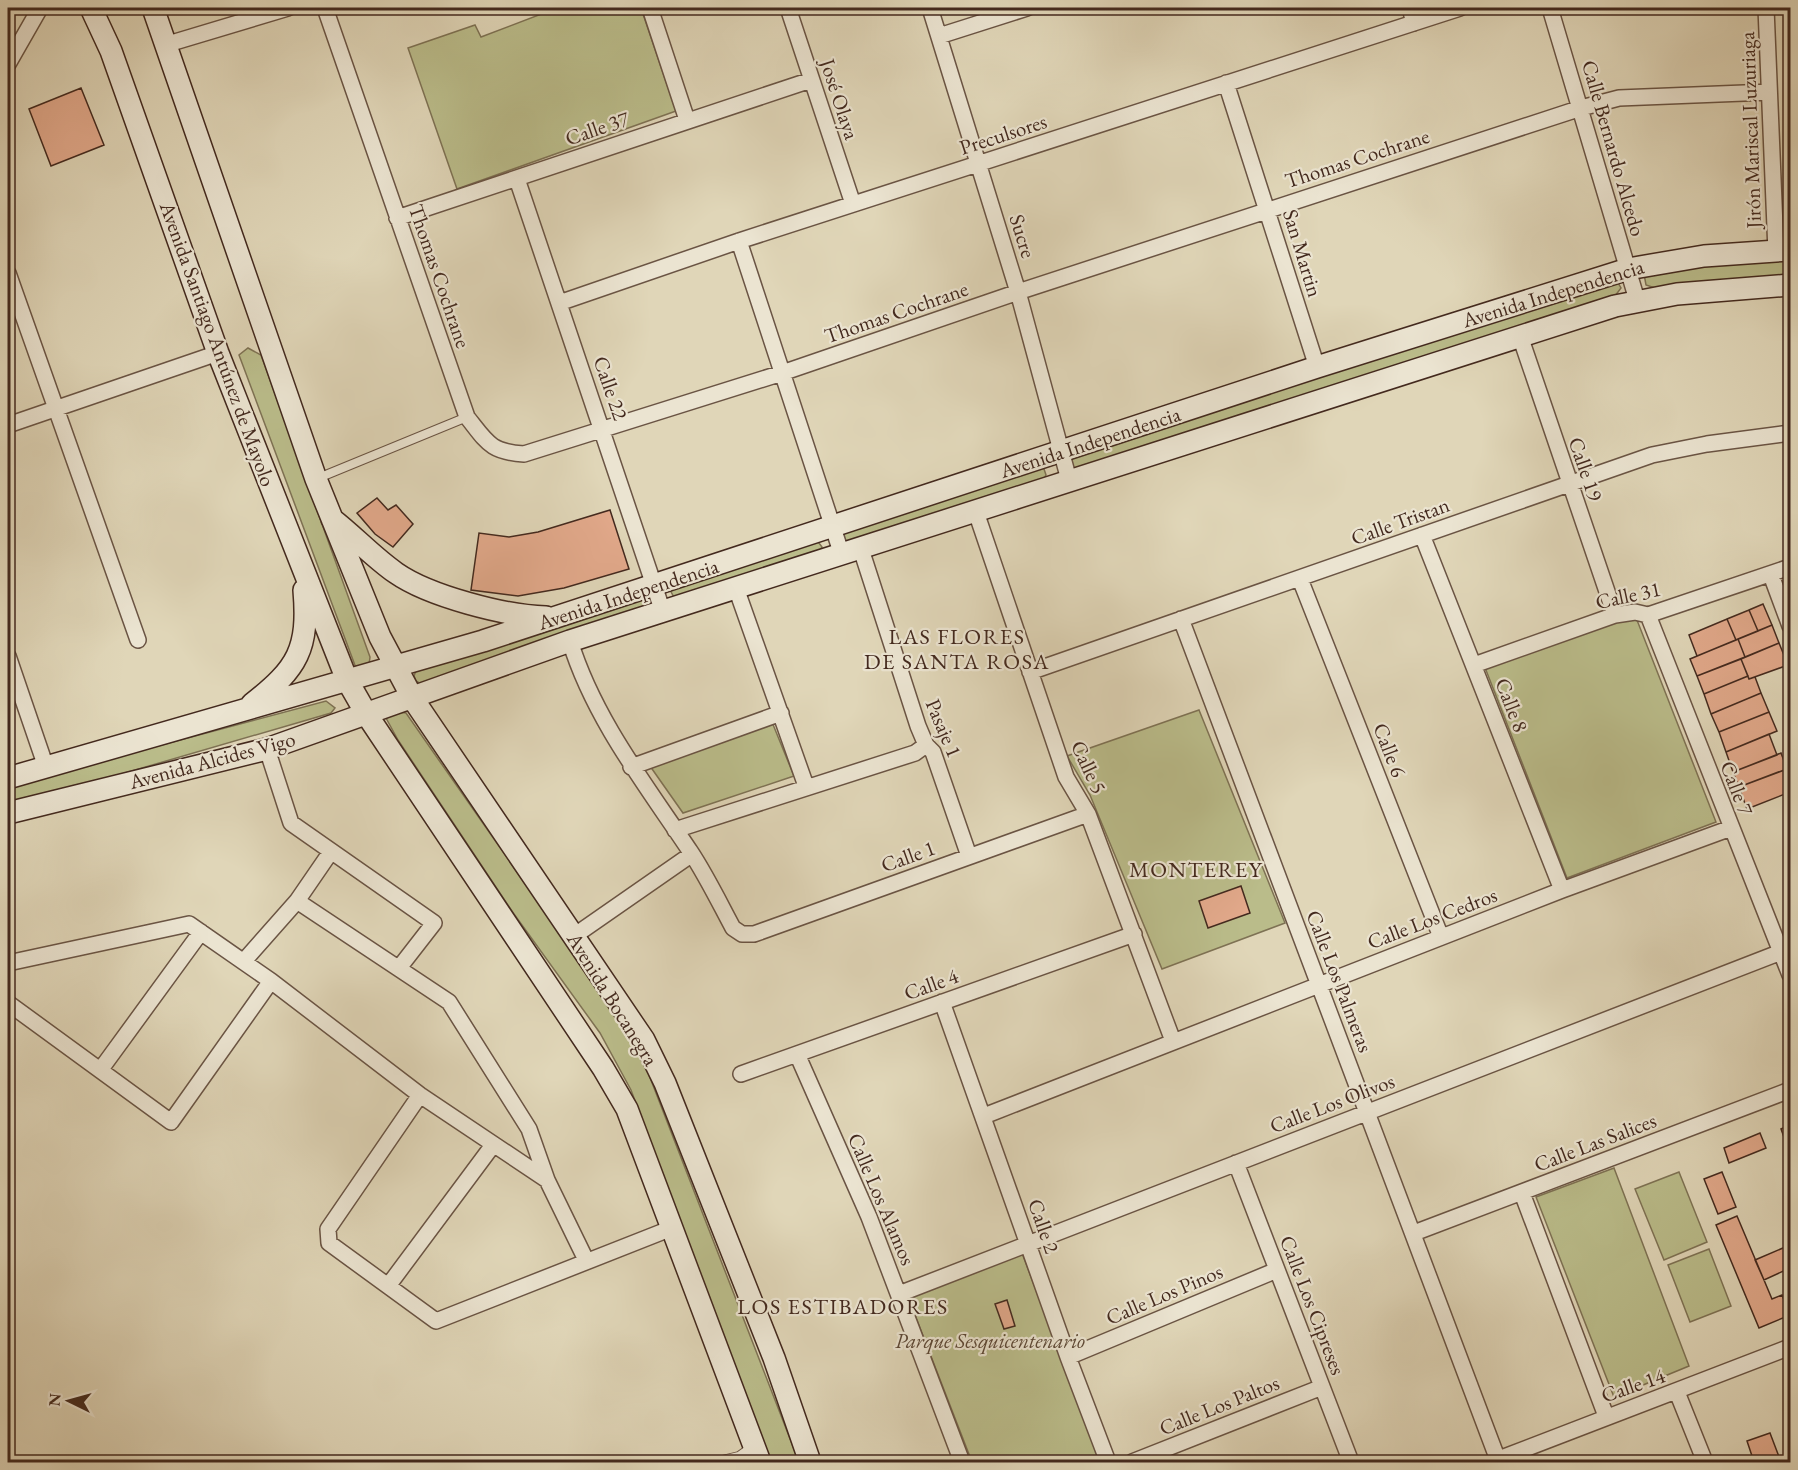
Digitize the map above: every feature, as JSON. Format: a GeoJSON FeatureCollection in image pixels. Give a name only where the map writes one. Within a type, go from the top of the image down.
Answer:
{"type":"FeatureCollection","features":[{"type":"Feature","properties":{"kind":"street"},"geometry":{"type":"LineString","coordinates":[[8,64],[40,8]]}},
{"type":"Feature","properties":{"kind":"street","name":"Avenida Santiago Antúnez de Mayolo"},"geometry":{"type":"LineString","coordinates":[[91,8],[111,51],[218,353],[347,680]]}},
{"type":"Feature","properties":{"kind":"street"},"geometry":{"type":"LineString","coordinates":[[153,8],[168,44],[264,334],[316,479],[380,637],[397,666]]}},
{"type":"Feature","properties":{"kind":"street"},"geometry":{"type":"LineString","coordinates":[[168,44],[288,8]]}},
{"type":"Feature","properties":{"kind":"street","name":"Thomas Cochrane"},"geometry":{"type":"LineString","coordinates":[[325,8],[467,417],[489,446],[503,453],[524,454],[782,374],[1018,292],[1581,108],[1619,98],[1769,92]]}},
{"type":"Feature","properties":{"kind":"street"},"geometry":{"type":"LineString","coordinates":[[651,8],[687,120]]}},
{"type":"Feature","properties":{"kind":"street","name":"José Olaya"},"geometry":{"type":"LineString","coordinates":[[788,8],[853,204]]}},
{"type":"Feature","properties":{"kind":"street","name":"Sucre"},"geometry":{"type":"LineString","coordinates":[[930,8],[1018,292],[1059,452],[1069,480]]}},
{"type":"Feature","properties":{"kind":"street"},"geometry":{"type":"LineString","coordinates":[[939,36],[1027,8]]}},
{"type":"Feature","properties":{"kind":"street"},"geometry":{"type":"LineString","coordinates":[[1410,8],[1414,23]]}},
{"type":"Feature","properties":{"kind":"street","name":"Preculsores"},"geometry":{"type":"LineString","coordinates":[[559,303],[739,241],[1460,8]]}},
{"type":"Feature","properties":{"kind":"street","name":"Calle Bernardo Alcedo"},"geometry":{"type":"LineString","coordinates":[[1550,8],[1637,300]]}},
{"type":"Feature","properties":{"kind":"street","name":"Jirón Mariscal Luzuriaga"},"geometry":{"type":"LineString","coordinates":[[1766,8],[1769,92],[1783,251]]}},
{"type":"Feature","properties":{"kind":"street","name":"Calle 37"},"geometry":{"type":"LineString","coordinates":[[397,218],[811,80]]}},
{"type":"Feature","properties":{"kind":"street","name":"San Martin"},"geometry":{"type":"LineString","coordinates":[[1226,83],[1317,367]]}},
{"type":"Feature","properties":{"kind":"street","name":"Calle 22"},"geometry":{"type":"LineString","coordinates":[[517,179],[604,430],[663,612]]}},
{"type":"Feature","properties":{"kind":"street","name":"Pasaje 1"},"geometry":{"type":"LineString","coordinates":[[739,241],[833,526],[851,549],[926,745],[933,753],[969,856]]}},
{"type":"Feature","properties":{"kind":"street","name":"Avenida Independencia"},"geometry":{"type":"LineString","coordinates":[[397,666],[556,618],[1317,367],[1628,269],[1704,256],[1783,251]]}},
{"type":"Feature","properties":{"kind":"street"},"geometry":{"type":"LineString","coordinates":[[8,273],[138,640]]}},
{"type":"Feature","properties":{"kind":"street","name":"Avenida Independencia"},"geometry":{"type":"LineString","coordinates":[[413,699],[570,641],[851,549],[1637,300],[1677,294],[1791,285]]}},
{"type":"Feature","properties":{"kind":"street"},"geometry":{"type":"LineString","coordinates":[[8,307],[22,317]]}},
{"type":"Feature","properties":{"kind":"street","name":"Calle 19"},"geometry":{"type":"LineString","coordinates":[[1520,336],[1568,484],[1615,615]]}},
{"type":"Feature","properties":{"kind":"street"},"geometry":{"type":"LineString","coordinates":[[8,425],[218,353]]}},
{"type":"Feature","properties":{"kind":"street","name":"Calle Tristan"},"geometry":{"type":"LineString","coordinates":[[1030,672],[1652,455],[1707,444],[1791,434]]}},
{"type":"Feature","properties":{"kind":"street","name":"Calle 5"},"geometry":{"type":"LineString","coordinates":[[975,509],[1066,777],[1088,814],[1173,1041]]}},
{"type":"Feature","properties":{"kind":"street"},"geometry":{"type":"LineString","coordinates":[[332,519],[396,573],[443,595],[502,612],[556,618]]}},
{"type":"Feature","properties":{"kind":"street","name":"Calle 8"},"geometry":{"type":"LineString","coordinates":[[1422,535],[1562,890]]}},
{"type":"Feature","properties":{"kind":"street","name":"Calle 31"},"geometry":{"type":"LineString","coordinates":[[1474,664],[1615,615],[1635,612],[1648,615],[1791,567]]}},
{"type":"Feature","properties":{"kind":"street"},"geometry":{"type":"LineString","coordinates":[[244,710],[293,667],[302,645],[306,614],[303,568]]}},
{"type":"Feature","properties":{"kind":"street"},"geometry":{"type":"LineString","coordinates":[[1771,575],[1791,626]]}},
{"type":"Feature","properties":{"kind":"street","name":"Calle 6"},"geometry":{"type":"LineString","coordinates":[[1300,579],[1441,937]]}},
{"type":"Feature","properties":{"kind":"street"},"geometry":{"type":"LineString","coordinates":[[736,588],[782,712],[806,786]]}},
{"type":"Feature","properties":{"kind":"street","name":"Calle 7"},"geometry":{"type":"LineString","coordinates":[[1648,615],[1791,975]]}},
{"type":"Feature","properties":{"kind":"street","name":"Calle Los Palmeras"},"geometry":{"type":"LineString","coordinates":[[1181,620],[1414,1233],[1494,1461]]}},
{"type":"Feature","properties":{"kind":"street"},"geometry":{"type":"LineString","coordinates":[[570,641],[589,688],[631,767],[692,854],[574,936]]}},
{"type":"Feature","properties":{"kind":"street"},"geometry":{"type":"LineString","coordinates":[[8,656],[46,767]]}},
{"type":"Feature","properties":{"kind":"street","name":"Avenida Alcides Vigo"},"geometry":{"type":"LineString","coordinates":[[8,778],[397,666]]}},
{"type":"Feature","properties":{"kind":"street","name":"Avenida Bocanegra"},"geometry":{"type":"LineString","coordinates":[[397,666],[413,699],[644,1040],[665,1083],[774,1358],[810,1462]]}},
{"type":"Feature","properties":{"kind":"street"},"geometry":{"type":"LineString","coordinates":[[347,680],[367,715],[603,1068],[627,1109],[757,1454]]}},
{"type":"Feature","properties":{"kind":"street","name":"Avenida Alcides Vigo"},"geometry":{"type":"LineString","coordinates":[[8,813],[267,749],[413,699]]}},
{"type":"Feature","properties":{"kind":"street"},"geometry":{"type":"LineString","coordinates":[[631,767],[782,712]]}},
{"type":"Feature","properties":{"kind":"street"},"geometry":{"type":"LineString","coordinates":[[675,830],[806,786],[915,753],[926,745]]}},
{"type":"Feature","properties":{"kind":"street"},"geometry":{"type":"LineString","coordinates":[[267,749],[291,824],[434,923],[399,969]]}},
{"type":"Feature","properties":{"kind":"street","name":"Calle 1"},"geometry":{"type":"LineString","coordinates":[[692,854],[733,928],[742,934],[754,934],[1088,814]]}},
{"type":"Feature","properties":{"kind":"street","name":"Calle Los Cedros"},"geometry":{"type":"LineString","coordinates":[[984,1116],[1562,890],[1731,828]]}},
{"type":"Feature","properties":{"kind":"street"},"geometry":{"type":"LineString","coordinates":[[244,961],[297,901],[330,853]]}},
{"type":"Feature","properties":{"kind":"street"},"geometry":{"type":"LineString","coordinates":[[297,901],[449,1002],[529,1129],[547,1180],[586,1260]]}},
{"type":"Feature","properties":{"kind":"street"},"geometry":{"type":"LineString","coordinates":[[8,963],[189,924],[244,961],[420,1095],[547,1180]]}},
{"type":"Feature","properties":{"kind":"street"},"geometry":{"type":"LineString","coordinates":[[101,1069],[201,932]]}},
{"type":"Feature","properties":{"kind":"street","name":"Calle 4"},"geometry":{"type":"LineString","coordinates":[[741,1074],[1134,934]]}},
{"type":"Feature","properties":{"kind":"street","name":"Calle Los Olivos"},"geometry":{"type":"LineString","coordinates":[[899,1294],[1781,952]]}},
{"type":"Feature","properties":{"kind":"street"},"geometry":{"type":"LineString","coordinates":[[8,1002],[171,1122],[271,981]]}},
{"type":"Feature","properties":{"kind":"street","name":"Calle 2"},"geometry":{"type":"LineString","coordinates":[[942,1002],[1068,1357],[1108,1462]]}},
{"type":"Feature","properties":{"kind":"street","name":"Calle Los Alamos"},"geometry":{"type":"LineString","coordinates":[[797,1054],[869,1217],[962,1462]]}},
{"type":"Feature","properties":{"kind":"street","name":"Calle Las Salices"},"geometry":{"type":"LineString","coordinates":[[1414,1233],[1791,1090]]}},
{"type":"Feature","properties":{"kind":"street"},"geometry":{"type":"LineString","coordinates":[[420,1095],[328,1229],[329,1244],[436,1321],[672,1227]]}},
{"type":"Feature","properties":{"kind":"street"},"geometry":{"type":"LineString","coordinates":[[388,1286],[493,1145]]}},
{"type":"Feature","properties":{"kind":"street","name":"Calle Los Cipreses"},"geometry":{"type":"LineString","coordinates":[[1236,1163],[1351,1462]]}},
{"type":"Feature","properties":{"kind":"street"},"geometry":{"type":"LineString","coordinates":[[1522,1193],[1606,1416]]}},
{"type":"Feature","properties":{"kind":"street","name":"Calle Los Pinos"},"geometry":{"type":"LineString","coordinates":[[1068,1357],[1277,1270]]}},
{"type":"Feature","properties":{"kind":"street","name":"Calle 14"},"geometry":{"type":"LineString","coordinates":[[1494,1461],[1606,1416],[1677,1392],[1791,1347]]}},
{"type":"Feature","properties":{"kind":"street","name":"Calle Los Paltos"},"geometry":{"type":"LineString","coordinates":[[1132,1462],[1322,1387]]}},
{"type":"Feature","properties":{"kind":"street"},"geometry":{"type":"LineString","coordinates":[[1677,1392],[1706,1462]]}},
{"type":"Feature","properties":{"kind":"lane"},"geometry":{"type":"LineString","coordinates":[[316,479],[467,417]]}},
{"type":"Feature","properties":{"kind":"lane"},"geometry":{"type":"LineString","coordinates":[[714,1462],[757,1454]]}},
{"type":"Feature","properties":{"kind":"green space"},"geometry":{"type":"Polygon","coordinates":[[[557,8],[641,8],[676,111],[457,189],[408,48],[475,25],[481,37],[557,8]]]}},
{"type":"Feature","properties":{"kind":"green space"},"geometry":{"type":"Polygon","coordinates":[[[1790,260],[1790,278],[1655,288],[1646,285],[1644,274],[1646,270],[1790,260]]]}},
{"type":"Feature","properties":{"kind":"green space"},"geometry":{"type":"Polygon","coordinates":[[[1617,281],[1621,288],[1615,296],[1072,469],[1067,457],[1617,281]]]}},
{"type":"Feature","properties":{"kind":"green space"},"geometry":{"type":"Polygon","coordinates":[[[248,348],[261,355],[370,657],[369,665],[356,668],[239,355],[248,348]]]}},
{"type":"Feature","properties":{"kind":"green space"},"geometry":{"type":"Polygon","coordinates":[[[1043,466],[1046,475],[1042,482],[852,543],[844,542],[841,533],[1043,466]]]}},
{"type":"Feature","properties":{"kind":"green space"},"geometry":{"type":"Polygon","coordinates":[[[816,539],[822,547],[818,554],[675,599],[670,590],[816,539]]]}},
{"type":"Feature","properties":{"kind":"green space"},"geometry":{"type":"Polygon","coordinates":[[[639,596],[645,608],[421,684],[414,676],[417,668],[639,596]]]}},
{"type":"Feature","properties":{"kind":"green space"},"geometry":{"type":"Polygon","coordinates":[[[1635,615],[1716,822],[1567,878],[1484,665],[1635,615]]]}},
{"type":"Feature","properties":{"kind":"green space"},"geometry":{"type":"Polygon","coordinates":[[[326,701],[335,708],[331,713],[8,807],[8,786],[326,701]]]}},
{"type":"Feature","properties":{"kind":"green space"},"geometry":{"type":"Polygon","coordinates":[[[1199,710],[1285,923],[1162,969],[1090,795],[1067,756],[1199,710]]]}},
{"type":"Feature","properties":{"kind":"green space"},"geometry":{"type":"Polygon","coordinates":[[[393,711],[406,713],[637,1044],[799,1462],[771,1462],[631,1090],[600,1033],[514,914],[398,740],[386,718],[393,711]]]}},
{"type":"Feature","properties":{"kind":"green space"},"geometry":{"type":"Polygon","coordinates":[[[772,722],[794,776],[683,813],[650,766],[772,722]]]}},
{"type":"Feature","properties":{"kind":"green space"},"geometry":{"type":"Polygon","coordinates":[[[1614,1168],[1689,1366],[1614,1397],[1536,1197],[1614,1168]]]}},
{"type":"Feature","properties":{"kind":"green space"},"geometry":{"type":"Polygon","coordinates":[[[1679,1172],[1707,1242],[1664,1260],[1635,1189],[1679,1172]]]}},
{"type":"Feature","properties":{"kind":"green space"},"geometry":{"type":"Polygon","coordinates":[[[1709,1249],[1731,1306],[1690,1322],[1668,1265],[1709,1249]]]}},
{"type":"Feature","properties":{"kind":"green space","name":"Parque Sesquicentenario"},"geometry":{"type":"Polygon","coordinates":[[[1022,1253],[1101,1462],[972,1462],[908,1297],[1022,1253]]]}},
{"type":"Feature","properties":{"kind":"building"},"geometry":{"type":"Polygon","coordinates":[[[81,88],[104,145],[51,166],[29,109],[81,88]]]}},
{"type":"Feature","properties":{"kind":"building"},"geometry":{"type":"Polygon","coordinates":[[[377,498],[388,510],[396,505],[413,524],[393,547],[375,534],[357,513],[377,498]]]}},
{"type":"Feature","properties":{"kind":"building"},"geometry":{"type":"Polygon","coordinates":[[[610,510],[629,569],[564,588],[518,596],[471,590],[479,533],[509,537],[538,532],[610,510]]]}},
{"type":"Feature","properties":{"kind":"building"},"geometry":{"type":"Polygon","coordinates":[[[1763,604],[1772,625],[1758,631],[1749,610],[1763,604]]]}},
{"type":"Feature","properties":{"kind":"building"},"geometry":{"type":"Polygon","coordinates":[[[1749,610],[1758,631],[1736,640],[1727,619],[1749,610]]]}},
{"type":"Feature","properties":{"kind":"building"},"geometry":{"type":"Polygon","coordinates":[[[1727,619],[1736,640],[1697,656],[1689,635],[1727,619]]]}},
{"type":"Feature","properties":{"kind":"building"},"geometry":{"type":"Polygon","coordinates":[[[1772,625],[1779,643],[1745,657],[1738,639],[1772,625]]]}},
{"type":"Feature","properties":{"kind":"building"},"geometry":{"type":"Polygon","coordinates":[[[1738,639],[1745,657],[1697,676],[1690,659],[1738,639]]]}},
{"type":"Feature","properties":{"kind":"building"},"geometry":{"type":"Polygon","coordinates":[[[1779,643],[1788,665],[1749,679],[1741,659],[1779,643]]]}},
{"type":"Feature","properties":{"kind":"building"},"geometry":{"type":"Polygon","coordinates":[[[1741,659],[1748,676],[1704,694],[1697,676],[1741,659]]]}},
{"type":"Feature","properties":{"kind":"building"},"geometry":{"type":"Polygon","coordinates":[[[1748,676],[1749,679],[1755,677],[1761,693],[1711,714],[1704,694],[1748,676]]]}},
{"type":"Feature","properties":{"kind":"building"},"geometry":{"type":"Polygon","coordinates":[[[1761,693],[1769,712],[1719,732],[1711,714],[1761,693]]]}},
{"type":"Feature","properties":{"kind":"building"},"geometry":{"type":"Polygon","coordinates":[[[1769,712],[1777,731],[1726,752],[1719,732],[1769,712]]]}},
{"type":"Feature","properties":{"kind":"building"},"geometry":{"type":"Polygon","coordinates":[[[1769,734],[1777,755],[1733,772],[1726,752],[1769,734]]]}},
{"type":"Feature","properties":{"kind":"building"},"geometry":{"type":"Polygon","coordinates":[[[1781,753],[1787,769],[1739,787],[1733,772],[1781,753]]]}},
{"type":"Feature","properties":{"kind":"building"},"geometry":{"type":"Polygon","coordinates":[[[1789,768],[1790,792],[1747,809],[1739,787],[1789,768]]]}},
{"type":"Feature","properties":{"kind":"building"},"geometry":{"type":"Polygon","coordinates":[[[1241,886],[1250,913],[1208,928],[1199,901],[1241,886]]]}},
{"type":"Feature","properties":{"kind":"building"},"geometry":{"type":"Polygon","coordinates":[[[1790,1125],[1790,1154],[1781,1129],[1790,1125]]]}},
{"type":"Feature","properties":{"kind":"building"},"geometry":{"type":"Polygon","coordinates":[[[1760,1133],[1766,1148],[1729,1163],[1724,1148],[1760,1133]]]}},
{"type":"Feature","properties":{"kind":"building"},"geometry":{"type":"Polygon","coordinates":[[[1722,1172],[1736,1207],[1718,1214],[1704,1179],[1722,1172]]]}},
{"type":"Feature","properties":{"kind":"building"},"geometry":{"type":"Polygon","coordinates":[[[1737,1216],[1772,1299],[1782,1295],[1790,1315],[1759,1328],[1716,1225],[1737,1216]]]}},
{"type":"Feature","properties":{"kind":"building"},"geometry":{"type":"Polygon","coordinates":[[[1790,1245],[1790,1268],[1764,1280],[1755,1260],[1790,1245]]]}},
{"type":"Feature","properties":{"kind":"building"},"geometry":{"type":"Polygon","coordinates":[[[1007,1300],[1015,1326],[1004,1329],[995,1304],[1007,1300]]]}},
{"type":"Feature","properties":{"kind":"building"},"geometry":{"type":"Polygon","coordinates":[[[1770,1433],[1781,1462],[1754,1462],[1747,1441],[1770,1433]]]}},
{"type":"Feature","properties":{"kind":"district","name":"LAS FLORES DE SANTA ROSA"},"geometry":{"type":"Point","coordinates":[957,648]}},
{"type":"Feature","properties":{"kind":"district","name":"MONTEREY"},"geometry":{"type":"Point","coordinates":[1196,869]}},
{"type":"Feature","properties":{"kind":"district","name":"LOS ESTIBADORES"},"geometry":{"type":"Point","coordinates":[843,1306]}}]}
